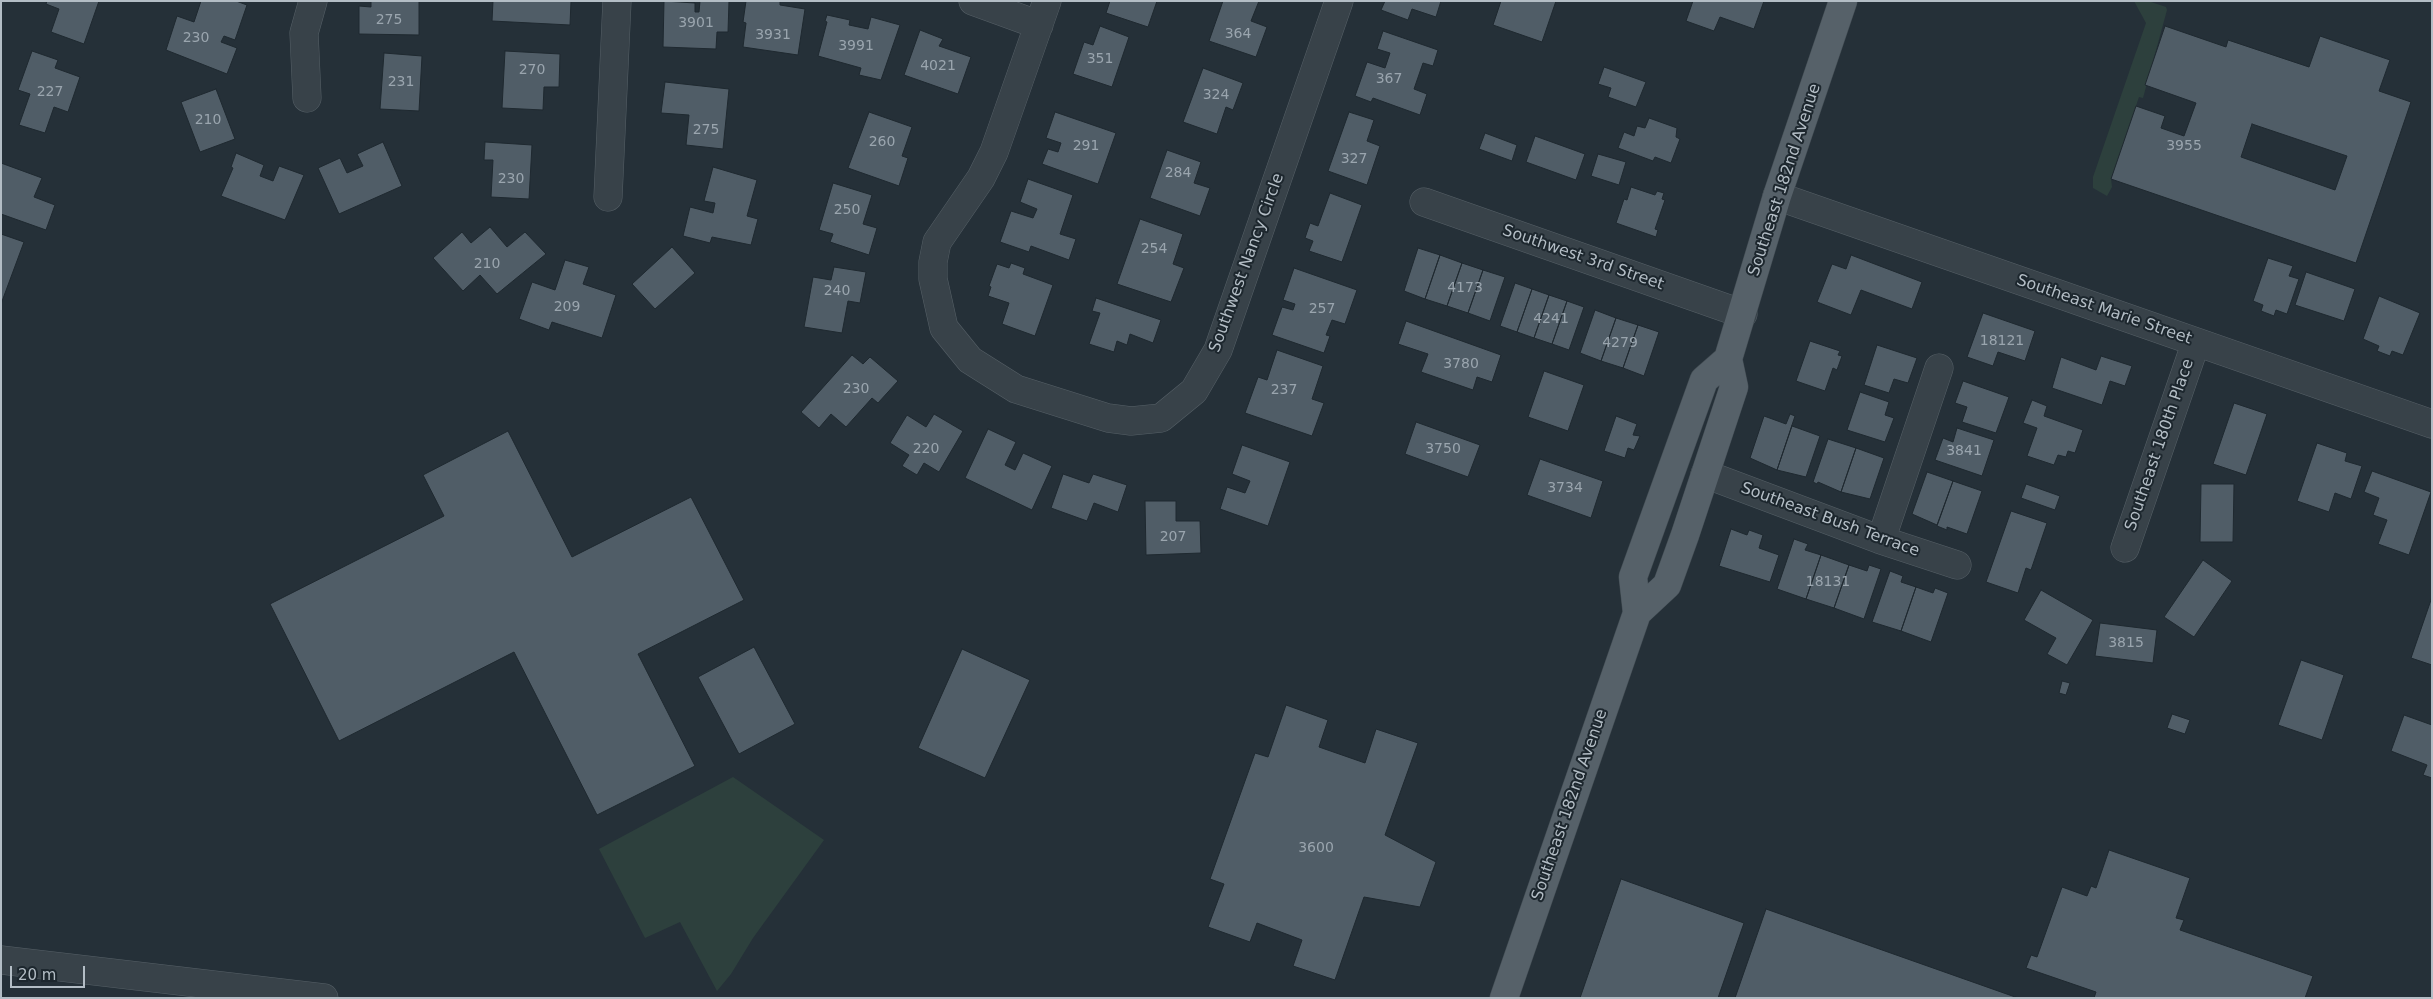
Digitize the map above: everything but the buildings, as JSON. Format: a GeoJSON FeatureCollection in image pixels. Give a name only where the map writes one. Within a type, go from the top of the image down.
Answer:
{"type":"FeatureCollection","features":[{"type":"Feature","properties":{"kind":"main road","name":"Southeast 182nd Avenue"},"geometry":{"type":"LineString","coordinates":[[1504,998],[1637,613],[1634,577],[1704,380],[1728,359],[1777,196],[1843,1]]}},
{"type":"Feature","properties":{"kind":"main road","name":"Southeast 182nd Avenue"},"geometry":{"type":"LineString","coordinates":[[1637,613],[1667,585],[1734,387],[1728,359]]}},
{"type":"Feature","properties":{"kind":"street"},"geometry":{"type":"LineString","coordinates":[[307,98],[304,33],[313,1]]}},
{"type":"Feature","properties":{"kind":"street"},"geometry":{"type":"LineString","coordinates":[[608,196],[617,1]]}},
{"type":"Feature","properties":{"kind":"street"},"geometry":{"type":"LineString","coordinates":[[973,1],[1043,13]]}},
{"type":"Feature","properties":{"kind":"street","name":"Southwest Nancy Circle"},"geometry":{"type":"LineString","coordinates":[[1043,13],[994,152],[981,178],[937,242],[933,262],[933,279],[944,328],[970,360],[1016,389],[1108,418],[1131,421],[1161,418],[1194,391],[1218,350],[1339,1]]}},
{"type":"Feature","properties":{"kind":"street","name":"Southeast Marie Street"},"geometry":{"type":"LineString","coordinates":[[1777,196],[2432,424]]}},
{"type":"Feature","properties":{"kind":"street","name":"Southwest 3rd Street"},"geometry":{"type":"LineString","coordinates":[[1424,202],[1743,314]]}},
{"type":"Feature","properties":{"kind":"street","name":"Southeast 180th Place"},"geometry":{"type":"LineString","coordinates":[[2125,548],[2196,342]]}},
{"type":"Feature","properties":{"kind":"street"},"geometry":{"type":"LineString","coordinates":[[1881,540],[1939,368]]}},
{"type":"Feature","properties":{"kind":"street","name":"Southeast Bush Terrace"},"geometry":{"type":"LineString","coordinates":[[1705,474],[1881,540],[1956,565]]}},
{"type":"Feature","properties":{"kind":"street"},"geometry":{"type":"LineString","coordinates":[[1,960],[247,993],[324,998]]}},
{"type":"Feature","properties":{"kind":"green space"},"geometry":{"type":"Polygon","coordinates":[[[2134,1],[2148,1],[2166,7],[2167,10],[2143,98],[2139,97],[2111,179],[2112,187],[2107,196],[2093,188],[2093,177],[2146,23],[2134,1]]]}},
{"type":"Feature","properties":{"kind":"green space"},"geometry":{"type":"Polygon","coordinates":[[[733,777],[824,840],[753,938],[731,974],[717,991],[680,922],[645,938],[599,849],[733,777]]]}}]}
